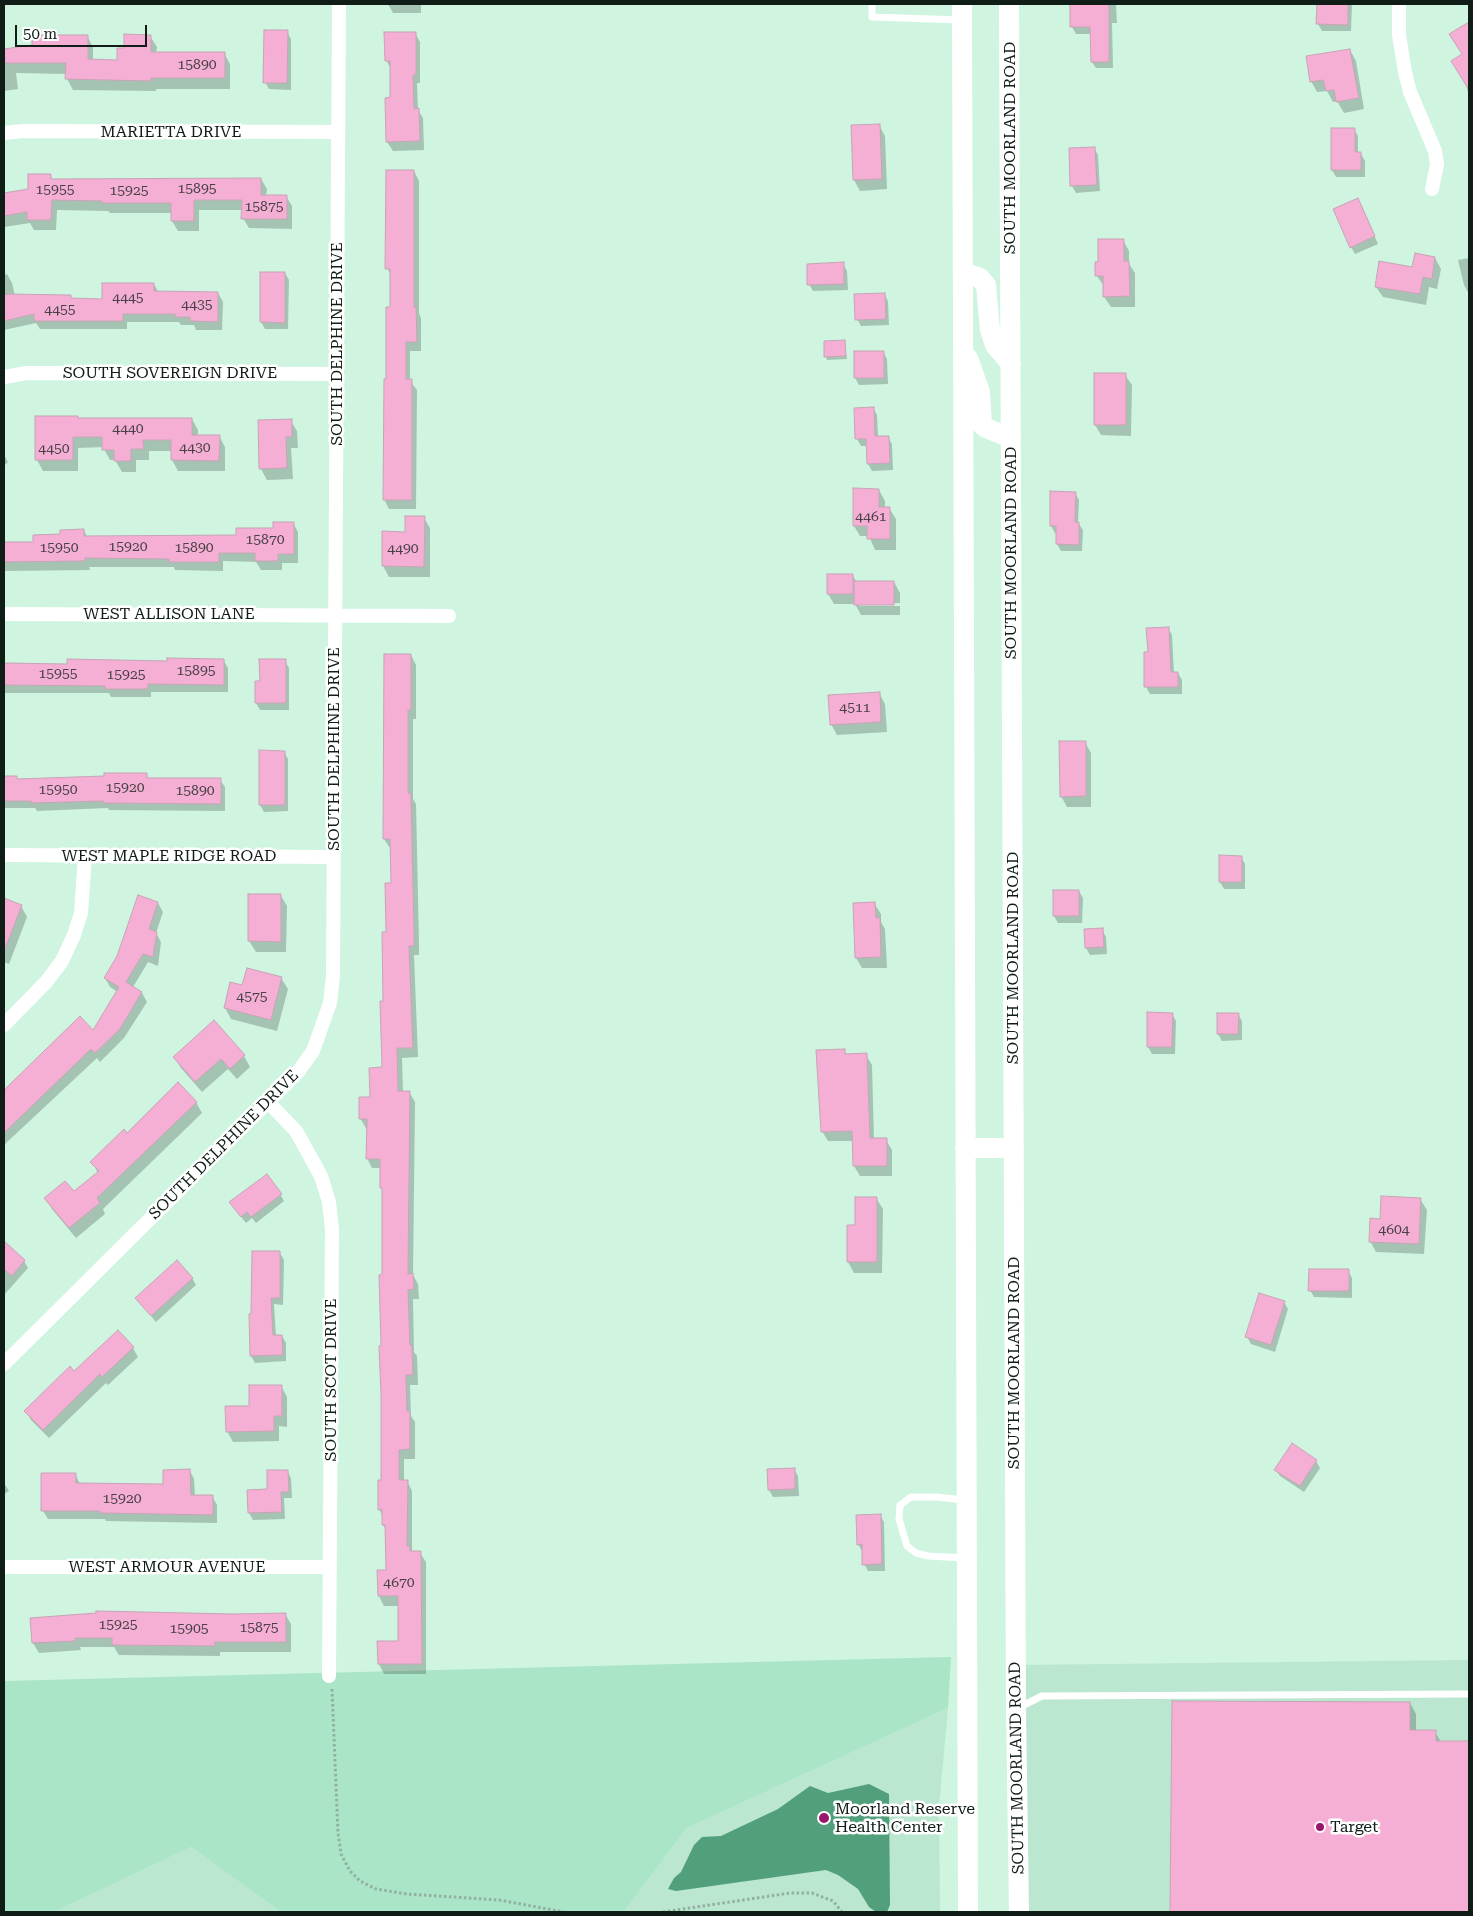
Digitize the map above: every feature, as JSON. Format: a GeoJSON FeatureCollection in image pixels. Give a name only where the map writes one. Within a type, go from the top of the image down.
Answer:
{"type":"FeatureCollection","features":[{"type":"Feature","properties":{"kind":"main road","name":"SOUTH MOORLAND ROAD"},"geometry":{"type":"LineString","coordinates":[[1010,4],[1016,1710],[1019,1912]]}},
{"type":"Feature","properties":{"kind":"main road"},"geometry":{"type":"LineString","coordinates":[[962,12],[968,1912]]}},
{"type":"Feature","properties":{"kind":"main road"},"geometry":{"type":"LineString","coordinates":[[962,272],[980,278],[986,286],[990,330],[995,344],[1011,364]]}},
{"type":"Feature","properties":{"kind":"main road"},"geometry":{"type":"LineString","coordinates":[[963,342],[980,392],[982,424],[986,428],[1011,438]]}},
{"type":"Feature","properties":{"kind":"main road"},"geometry":{"type":"LineString","coordinates":[[965,1148],[1014,1148]]}},
{"type":"Feature","properties":{"kind":"street","name":"SOUTH DELPHINE DRIVE"},"geometry":{"type":"LineString","coordinates":[[4,1364],[298,1072],[313,1051],[330,1004],[333,976],[339,4]]}},
{"type":"Feature","properties":{"kind":"street"},"geometry":{"type":"LineString","coordinates":[[1399,4],[1399,35],[1405,72],[1410,92],[1435,151],[1436,164],[1432,189]]}},
{"type":"Feature","properties":{"kind":"street","name":"MARIETTA DRIVE"},"geometry":{"type":"LineString","coordinates":[[4,133],[23,131],[338,132]]}},
{"type":"Feature","properties":{"kind":"street","name":"SOUTH SOVEREIGN DRIVE"},"geometry":{"type":"LineString","coordinates":[[4,377],[27,373],[336,374]]}},
{"type":"Feature","properties":{"kind":"street","name":"WEST ALLISON LANE"},"geometry":{"type":"LineString","coordinates":[[4,614],[449,616]]}},
{"type":"Feature","properties":{"kind":"street","name":"WEST MAPLE RIDGE ROAD"},"geometry":{"type":"LineString","coordinates":[[4,855],[334,857]]}},
{"type":"Feature","properties":{"kind":"street"},"geometry":{"type":"LineString","coordinates":[[4,1025],[47,981],[62,961],[74,935],[81,913],[84,855]]}},
{"type":"Feature","properties":{"kind":"street","name":"SOUTH SCOT DRIVE"},"geometry":{"type":"LineString","coordinates":[[269,1102],[296,1131],[321,1176],[329,1202],[332,1229],[329,1676]]}},
{"type":"Feature","properties":{"kind":"street","name":"WEST ARMOUR AVENUE"},"geometry":{"type":"LineString","coordinates":[[4,1567],[330,1567]]}},
{"type":"Feature","properties":{"kind":"lane"},"geometry":{"type":"LineString","coordinates":[[872,4],[872,17],[962,12]]}},
{"type":"Feature","properties":{"kind":"lane"},"geometry":{"type":"LineString","coordinates":[[966,1500],[936,1496],[911,1497],[900,1505],[900,1519],[908,1546],[916,1553],[928,1556],[967,1558]]}},
{"type":"Feature","properties":{"kind":"lane"},"geometry":{"type":"LineString","coordinates":[[1016,1710],[1042,1696],[1469,1694]]}},
{"type":"Feature","properties":{"kind":"path"},"geometry":{"type":"LineString","coordinates":[[329,1676],[332,1688],[338,1833],[341,1854],[350,1871],[360,1881],[376,1889],[407,1894],[499,1900],[564,1912]]}},
{"type":"Feature","properties":{"kind":"path"},"geometry":{"type":"LineString","coordinates":[[663,1912],[790,1893],[812,1893],[833,1901],[842,1912]]}},
{"type":"Feature","properties":{"kind":"shaded area"},"geometry":{"type":"Polygon","coordinates":[[[951,1657],[948,1708],[687,1828],[624,1912],[281,1912],[191,1847],[54,1912],[4,1912],[4,1681],[951,1657]]]}},
{"type":"Feature","properties":{"kind":"shaded area"},"geometry":{"type":"Polygon","coordinates":[[[1469,1660],[1469,1912],[1019,1912],[1016,1665],[1469,1660]]]}},
{"type":"Feature","properties":{"kind":"shaded area","name":"Moorland Reserve Health Center"},"geometry":{"type":"Polygon","coordinates":[[[948,1708],[939,1807],[940,1912],[624,1912],[687,1828],[948,1708]]]}},
{"type":"Feature","properties":{"kind":"shaded area"},"geometry":{"type":"Polygon","coordinates":[[[869,1784],[889,1794],[890,1905],[887,1912],[876,1912],[869,1907],[858,1889],[838,1875],[826,1870],[676,1891],[668,1889],[674,1878],[681,1872],[694,1845],[702,1837],[721,1836],[778,1809],[810,1786],[828,1793],[869,1784]]]}},
{"type":"Feature","properties":{"kind":"shaded area"},"geometry":{"type":"Polygon","coordinates":[[[191,1847],[281,1912],[54,1912],[191,1847]]]}},
{"type":"Feature","properties":{"kind":"building"},"geometry":{"type":"Polygon","coordinates":[[[1070,4],[1109,4],[1109,62],[1091,62],[1090,27],[1070,27],[1070,4]]]}},
{"type":"Feature","properties":{"kind":"building"},"geometry":{"type":"Polygon","coordinates":[[[1317,4],[1348,4],[1348,25],[1316,24],[1317,4]]]}},
{"type":"Feature","properties":{"kind":"building"},"geometry":{"type":"Polygon","coordinates":[[[1469,22],[1469,90],[1451,61],[1462,54],[1449,34],[1469,22]]]}},
{"type":"Feature","properties":{"kind":"building"},"geometry":{"type":"Polygon","coordinates":[[[264,30],[288,30],[287,83],[263,83],[264,30]]]}},
{"type":"Feature","properties":{"kind":"building"},"geometry":{"type":"Polygon","coordinates":[[[384,32],[416,32],[416,75],[413,75],[414,109],[419,108],[420,141],[386,142],[385,98],[390,97],[390,61],[385,61],[384,32]]]}},
{"type":"Feature","properties":{"kind":"building"},"geometry":{"type":"Polygon","coordinates":[[[124,34],[151,35],[151,52],[225,52],[225,78],[151,78],[151,81],[65,79],[66,63],[4,63],[4,49],[32,45],[32,35],[88,35],[88,59],[117,60],[117,48],[124,48],[124,34]]]}},
{"type":"Feature","properties":{"kind":"building"},"geometry":{"type":"Polygon","coordinates":[[[1350,49],[1359,98],[1336,102],[1334,90],[1326,91],[1323,80],[1310,82],[1306,56],[1350,49]]]}},
{"type":"Feature","properties":{"kind":"building"},"geometry":{"type":"Polygon","coordinates":[[[880,124],[882,179],[853,180],[851,125],[880,124]]]}},
{"type":"Feature","properties":{"kind":"building"},"geometry":{"type":"Polygon","coordinates":[[[1331,128],[1355,128],[1355,152],[1361,152],[1361,170],[1331,170],[1331,128]]]}},
{"type":"Feature","properties":{"kind":"building"},"geometry":{"type":"Polygon","coordinates":[[[1095,147],[1097,185],[1070,186],[1069,148],[1095,147]]]}},
{"type":"Feature","properties":{"kind":"building"},"geometry":{"type":"Polygon","coordinates":[[[386,170],[414,170],[414,307],[416,307],[417,342],[406,342],[406,379],[412,379],[412,500],[383,500],[386,307],[390,307],[390,269],[385,269],[386,170]]]}},
{"type":"Feature","properties":{"kind":"building"},"geometry":{"type":"Polygon","coordinates":[[[28,174],[51,174],[51,179],[261,178],[261,195],[287,195],[287,219],[241,219],[242,200],[194,200],[194,221],[171,221],[171,203],[102,203],[102,201],[52,200],[51,220],[27,220],[27,212],[4,216],[4,193],[28,189],[28,174]]]}},
{"type":"Feature","properties":{"kind":"building"},"geometry":{"type":"Polygon","coordinates":[[[1358,198],[1375,236],[1350,248],[1333,209],[1358,198]]]}},
{"type":"Feature","properties":{"kind":"building"},"geometry":{"type":"Polygon","coordinates":[[[1098,239],[1124,239],[1124,261],[1129,261],[1130,296],[1103,297],[1103,276],[1095,276],[1095,262],[1098,262],[1098,239]]]}},
{"type":"Feature","properties":{"kind":"building"},"geometry":{"type":"Polygon","coordinates":[[[1415,253],[1435,257],[1432,279],[1423,277],[1420,294],[1375,287],[1379,261],[1412,267],[1415,253]]]}},
{"type":"Feature","properties":{"kind":"building"},"geometry":{"type":"Polygon","coordinates":[[[844,262],[844,284],[807,285],[807,264],[844,262]]]}},
{"type":"Feature","properties":{"kind":"building"},"geometry":{"type":"Polygon","coordinates":[[[260,272],[285,272],[285,323],[260,322],[260,272]]]}},
{"type":"Feature","properties":{"kind":"building"},"geometry":{"type":"Polygon","coordinates":[[[102,283],[154,283],[154,291],[218,292],[218,322],[190,321],[190,317],[175,317],[175,314],[123,314],[123,321],[34,321],[34,314],[4,321],[4,294],[71,295],[71,298],[102,299],[102,283]]]}},
{"type":"Feature","properties":{"kind":"building"},"geometry":{"type":"Polygon","coordinates":[[[885,293],[886,319],[855,320],[854,294],[885,293]]]}},
{"type":"Feature","properties":{"kind":"building"},"geometry":{"type":"Polygon","coordinates":[[[845,340],[846,356],[824,357],[824,341],[845,340]]]}},
{"type":"Feature","properties":{"kind":"building"},"geometry":{"type":"Polygon","coordinates":[[[854,351],[884,351],[884,378],[854,378],[854,351]]]}},
{"type":"Feature","properties":{"kind":"building"},"geometry":{"type":"Polygon","coordinates":[[[1094,373],[1126,373],[1126,425],[1094,425],[1094,373]]]}},
{"type":"Feature","properties":{"kind":"building"},"geometry":{"type":"Polygon","coordinates":[[[874,407],[875,436],[889,436],[890,463],[867,464],[866,439],[855,439],[854,408],[874,407]]]}},
{"type":"Feature","properties":{"kind":"building"},"geometry":{"type":"Polygon","coordinates":[[[35,416],[192,418],[192,435],[220,435],[219,461],[171,460],[171,440],[143,440],[144,449],[131,449],[131,461],[114,461],[114,450],[102,450],[102,437],[73,437],[73,460],[35,460],[35,416]]]}},
{"type":"Feature","properties":{"kind":"building"},"geometry":{"type":"Polygon","coordinates":[[[292,419],[292,437],[286,437],[287,468],[259,469],[258,420],[292,419]]]}},
{"type":"Feature","properties":{"kind":"building"},"geometry":{"type":"Polygon","coordinates":[[[853,488],[879,489],[879,507],[890,507],[890,539],[867,539],[867,526],[853,526],[853,488]]]}},
{"type":"Feature","properties":{"kind":"building"},"geometry":{"type":"Polygon","coordinates":[[[1050,491],[1076,492],[1075,522],[1079,522],[1079,545],[1056,544],[1056,526],[1050,526],[1050,491]]]}},
{"type":"Feature","properties":{"kind":"building"},"geometry":{"type":"Polygon","coordinates":[[[405,516],[425,516],[424,567],[382,566],[382,531],[405,532],[405,516]]]}},
{"type":"Feature","properties":{"kind":"building"},"geometry":{"type":"Polygon","coordinates":[[[273,522],[294,522],[294,554],[278,554],[278,561],[255,561],[255,553],[219,553],[219,562],[169,562],[169,559],[85,558],[85,561],[4,562],[4,542],[33,542],[33,535],[60,534],[60,530],[84,529],[84,536],[236,535],[236,528],[273,528],[273,522]]]}},
{"type":"Feature","properties":{"kind":"building"},"geometry":{"type":"Polygon","coordinates":[[[827,574],[853,574],[853,594],[827,594],[827,574]]]}},
{"type":"Feature","properties":{"kind":"building"},"geometry":{"type":"Polygon","coordinates":[[[854,581],[894,581],[894,605],[854,605],[854,581]]]}},
{"type":"Feature","properties":{"kind":"building"},"geometry":{"type":"Polygon","coordinates":[[[1169,627],[1171,672],[1178,672],[1178,687],[1144,687],[1144,652],[1148,652],[1146,628],[1169,627]]]}},
{"type":"Feature","properties":{"kind":"building"},"geometry":{"type":"Polygon","coordinates":[[[384,654],[411,654],[411,710],[408,710],[408,793],[411,793],[414,932],[414,946],[409,946],[413,1048],[397,1048],[398,1091],[410,1091],[408,1274],[413,1273],[414,1289],[408,1290],[413,1375],[406,1375],[407,1411],[410,1411],[410,1449],[399,1450],[399,1480],[408,1480],[407,1546],[410,1546],[410,1551],[421,1551],[422,1664],[378,1664],[377,1641],[398,1641],[398,1596],[378,1596],[377,1570],[386,1570],[385,1525],[382,1525],[382,1509],[378,1510],[378,1480],[381,1480],[379,1275],[382,1274],[382,1188],[380,1188],[380,1159],[366,1159],[367,1119],[359,1119],[359,1097],[370,1097],[369,1068],[382,1067],[380,1001],[383,1001],[382,932],[386,932],[385,883],[391,883],[390,839],[383,839],[384,654]]]}},
{"type":"Feature","properties":{"kind":"building"},"geometry":{"type":"Polygon","coordinates":[[[167,658],[224,659],[224,685],[148,684],[148,689],[105,689],[105,686],[4,685],[4,663],[67,664],[67,659],[167,661],[167,658]]]}},
{"type":"Feature","properties":{"kind":"building"},"geometry":{"type":"Polygon","coordinates":[[[259,659],[286,659],[286,703],[255,703],[255,681],[260,681],[259,659]]]}},
{"type":"Feature","properties":{"kind":"building"},"geometry":{"type":"Polygon","coordinates":[[[880,692],[881,722],[830,725],[828,695],[880,692]]]}},
{"type":"Feature","properties":{"kind":"building"},"geometry":{"type":"Polygon","coordinates":[[[1059,741],[1086,741],[1086,796],[1060,797],[1059,741]]]}},
{"type":"Feature","properties":{"kind":"building"},"geometry":{"type":"Polygon","coordinates":[[[259,750],[285,751],[285,805],[259,805],[259,750]]]}},
{"type":"Feature","properties":{"kind":"building"},"geometry":{"type":"Polygon","coordinates":[[[104,773],[147,773],[147,778],[221,778],[221,804],[103,803],[103,801],[31,803],[31,801],[4,801],[4,776],[17,776],[17,779],[104,776],[104,773]]]}},
{"type":"Feature","properties":{"kind":"building"},"geometry":{"type":"Polygon","coordinates":[[[1219,855],[1242,856],[1242,882],[1219,882],[1219,855]]]}},
{"type":"Feature","properties":{"kind":"building"},"geometry":{"type":"Polygon","coordinates":[[[1053,890],[1079,890],[1079,916],[1053,916],[1053,890]]]}},
{"type":"Feature","properties":{"kind":"building"},"geometry":{"type":"Polygon","coordinates":[[[248,894],[281,894],[281,942],[248,941],[248,894]]]}},
{"type":"Feature","properties":{"kind":"building"},"geometry":{"type":"Polygon","coordinates":[[[138,895],[158,902],[149,929],[157,932],[153,957],[143,954],[126,982],[142,992],[120,1029],[95,1053],[91,1049],[4,1133],[4,1090],[80,1016],[93,1030],[119,987],[104,978],[117,956],[138,895]]]}},
{"type":"Feature","properties":{"kind":"building"},"geometry":{"type":"Polygon","coordinates":[[[4,898],[22,905],[5,949],[4,948],[4,898]]]}},
{"type":"Feature","properties":{"kind":"building"},"geometry":{"type":"Polygon","coordinates":[[[875,902],[876,918],[880,917],[881,957],[855,958],[853,903],[875,902]]]}},
{"type":"Feature","properties":{"kind":"building"},"geometry":{"type":"Polygon","coordinates":[[[1103,928],[1104,947],[1085,948],[1084,929],[1103,928]]]}},
{"type":"Feature","properties":{"kind":"building"},"geometry":{"type":"Polygon","coordinates":[[[247,968],[282,977],[271,1020],[224,1008],[230,982],[242,985],[247,968]]]}},
{"type":"Feature","properties":{"kind":"building"},"geometry":{"type":"Polygon","coordinates":[[[1147,1012],[1173,1013],[1172,1047],[1147,1047],[1147,1012]]]}},
{"type":"Feature","properties":{"kind":"building"},"geometry":{"type":"Polygon","coordinates":[[[1217,1013],[1239,1013],[1238,1034],[1217,1034],[1217,1013]]]}},
{"type":"Feature","properties":{"kind":"building"},"geometry":{"type":"Polygon","coordinates":[[[214,1020],[245,1055],[230,1069],[221,1059],[195,1082],[173,1057],[214,1020]]]}},
{"type":"Feature","properties":{"kind":"building"},"geometry":{"type":"Polygon","coordinates":[[[845,1049],[845,1054],[867,1053],[870,1138],[887,1138],[887,1166],[853,1166],[852,1131],[821,1132],[816,1050],[845,1049]]]}},
{"type":"Feature","properties":{"kind":"building"},"geometry":{"type":"Polygon","coordinates":[[[178,1082],[197,1102],[97,1198],[100,1203],[69,1228],[44,1198],[65,1181],[74,1191],[99,1171],[90,1162],[124,1129],[127,1133],[178,1082]]]}},
{"type":"Feature","properties":{"kind":"building"},"geometry":{"type":"Polygon","coordinates":[[[267,1174],[282,1194],[251,1217],[247,1212],[241,1217],[229,1202],[267,1174]]]}},
{"type":"Feature","properties":{"kind":"building"},"geometry":{"type":"Polygon","coordinates":[[[1381,1196],[1421,1198],[1419,1244],[1369,1242],[1370,1218],[1380,1219],[1381,1196]]]}},
{"type":"Feature","properties":{"kind":"building"},"geometry":{"type":"Polygon","coordinates":[[[855,1197],[877,1197],[877,1262],[847,1262],[847,1225],[855,1225],[855,1197]]]}},
{"type":"Feature","properties":{"kind":"building"},"geometry":{"type":"Polygon","coordinates":[[[4,1241],[25,1260],[12,1276],[4,1269],[4,1241]]]}},
{"type":"Feature","properties":{"kind":"building"},"geometry":{"type":"Polygon","coordinates":[[[252,1251],[280,1251],[280,1298],[271,1298],[273,1335],[282,1335],[283,1355],[250,1356],[249,1314],[251,1314],[252,1251]]]}},
{"type":"Feature","properties":{"kind":"building"},"geometry":{"type":"Polygon","coordinates":[[[177,1260],[193,1278],[151,1316],[135,1298],[177,1260]]]}},
{"type":"Feature","properties":{"kind":"building"},"geometry":{"type":"Polygon","coordinates":[[[1309,1269],[1349,1269],[1349,1291],[1308,1291],[1309,1269]]]}},
{"type":"Feature","properties":{"kind":"building"},"geometry":{"type":"Polygon","coordinates":[[[1259,1293],[1285,1301],[1271,1345],[1245,1337],[1259,1293]]]}},
{"type":"Feature","properties":{"kind":"building"},"geometry":{"type":"Polygon","coordinates":[[[118,1330],[134,1347],[102,1377],[100,1374],[43,1430],[24,1411],[70,1366],[74,1371],[118,1330]]]}},
{"type":"Feature","properties":{"kind":"building"},"geometry":{"type":"Polygon","coordinates":[[[249,1385],[282,1385],[282,1416],[274,1416],[274,1431],[226,1432],[225,1406],[249,1406],[249,1385]]]}},
{"type":"Feature","properties":{"kind":"building"},"geometry":{"type":"Polygon","coordinates":[[[1292,1443],[1317,1460],[1300,1486],[1274,1470],[1292,1443]]]}},
{"type":"Feature","properties":{"kind":"building"},"geometry":{"type":"Polygon","coordinates":[[[795,1468],[795,1489],[768,1490],[767,1469],[795,1468]]]}},
{"type":"Feature","properties":{"kind":"building"},"geometry":{"type":"Polygon","coordinates":[[[190,1469],[191,1495],[213,1495],[213,1515],[41,1511],[41,1473],[76,1473],[76,1483],[163,1484],[163,1470],[190,1469]]]}},
{"type":"Feature","properties":{"kind":"building"},"geometry":{"type":"Polygon","coordinates":[[[267,1470],[288,1470],[289,1492],[281,1492],[282,1512],[248,1513],[247,1490],[267,1489],[267,1470]]]}},
{"type":"Feature","properties":{"kind":"building"},"geometry":{"type":"Polygon","coordinates":[[[881,1514],[882,1564],[862,1565],[862,1544],[857,1545],[856,1515],[881,1514]]]}},
{"type":"Feature","properties":{"kind":"building"},"geometry":{"type":"Polygon","coordinates":[[[96,1611],[233,1614],[286,1613],[286,1642],[215,1642],[215,1646],[112,1645],[112,1638],[75,1638],[76,1641],[32,1643],[30,1618],[96,1613],[96,1611]]]}},
{"type":"Feature","properties":{"kind":"building","name":"Target"},"geometry":{"type":"Polygon","coordinates":[[[1172,1701],[1410,1702],[1410,1730],[1436,1730],[1436,1741],[1469,1741],[1469,1912],[1170,1912],[1172,1701]]]}},
{"type":"Feature","properties":{"kind":"place","name":"Moorland Reserve Health Center"},"geometry":{"type":"Point","coordinates":[824,1818]}},
{"type":"Feature","properties":{"kind":"place","name":"Target"},"geometry":{"type":"Point","coordinates":[1320,1827]}}]}
